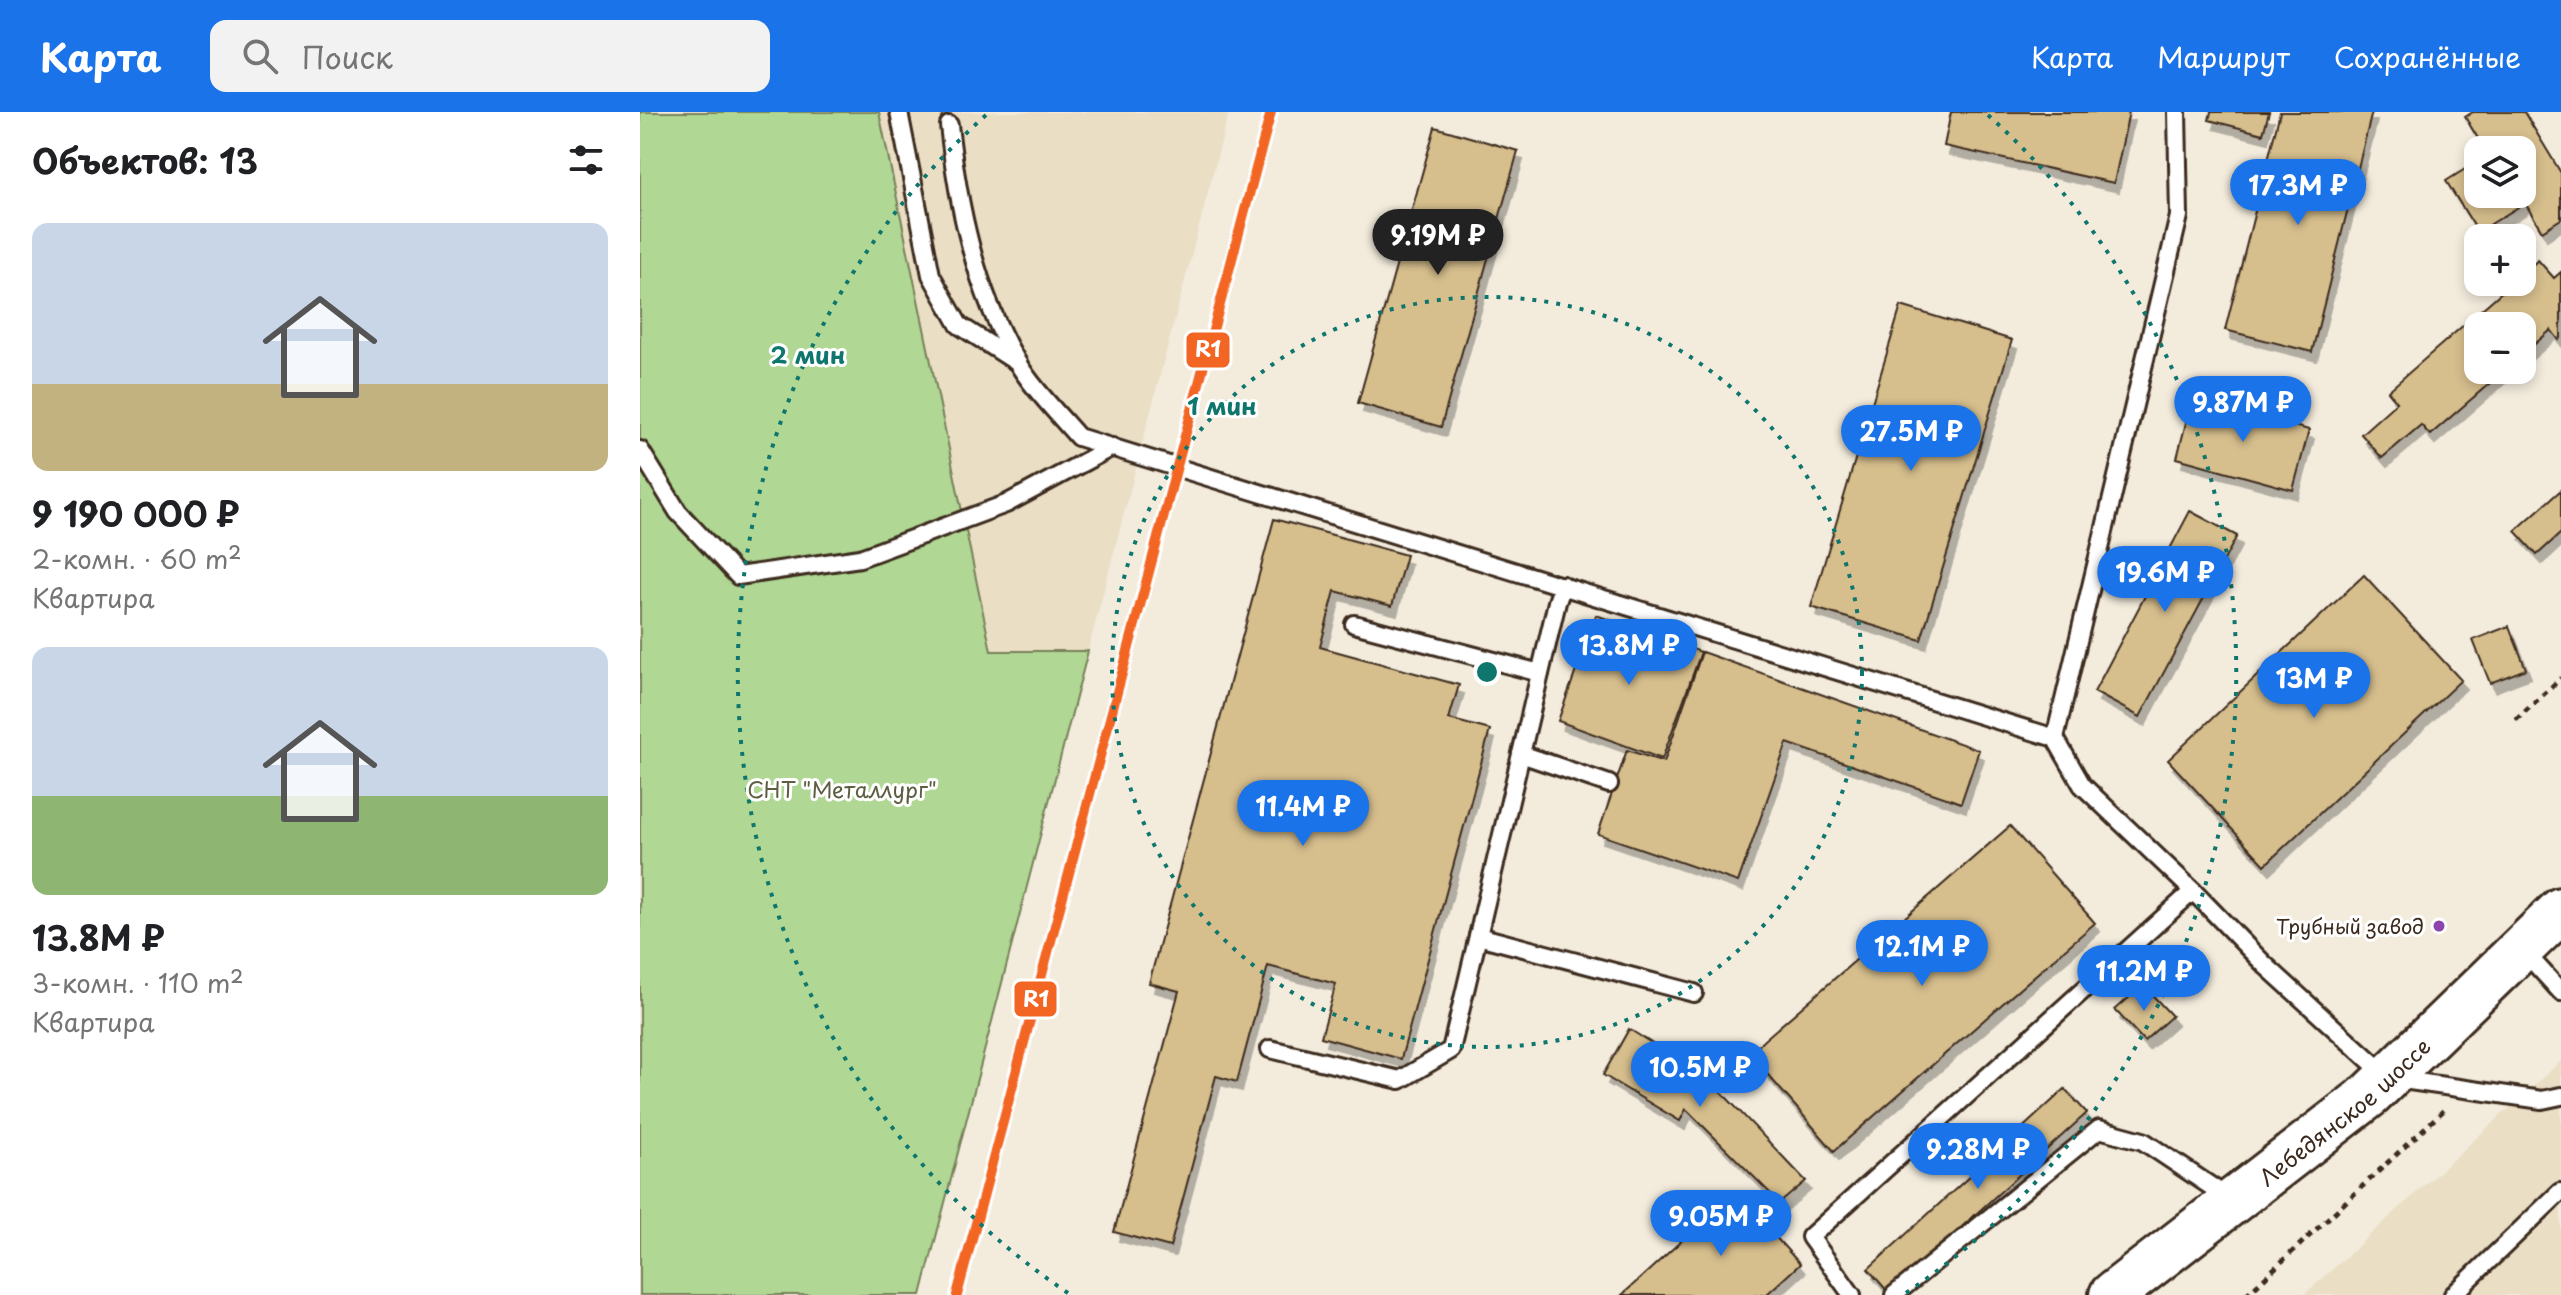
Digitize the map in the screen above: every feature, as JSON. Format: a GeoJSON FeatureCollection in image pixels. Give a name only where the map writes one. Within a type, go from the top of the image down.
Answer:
{"type":"FeatureCollection","features":[{"type":"Feature","properties":{"kind":"main road","name":"Лебедянское шоссе"},"geometry":{"type":"LineString","coordinates":[[2112,1295],[2371,1094],[2561,910]]}},
{"type":"Feature","properties":{"kind":"lane"},"geometry":{"type":"LineString","coordinates":[[899,112],[931,275],[959,325],[1016,362]]}},
{"type":"Feature","properties":{"kind":"lane"},"geometry":{"type":"LineString","coordinates":[[2055,738],[2179,216],[2177,112]]}},
{"type":"Feature","properties":{"kind":"lane"},"geometry":{"type":"LineString","coordinates":[[949,125],[955,183],[979,279],[1016,362],[1078,437],[2055,738],[2082,785],[2265,965],[2389,1078],[2542,1100],[2561,1096]]}},
{"type":"Feature","properties":{"kind":"lane"},"geometry":{"type":"LineString","coordinates":[[640,450],[678,512],[738,576],[860,558],[1006,504],[1112,447]]}},
{"type":"Feature","properties":{"kind":"lane"},"geometry":{"type":"LineString","coordinates":[[1270,1049],[1400,1080],[1451,1050],[1563,585]]}},
{"type":"Feature","properties":{"kind":"lane"},"geometry":{"type":"LineString","coordinates":[[1354,624],[1540,673]]}},
{"type":"Feature","properties":{"kind":"lane"},"geometry":{"type":"LineString","coordinates":[[1521,754],[1609,784]]}},
{"type":"Feature","properties":{"kind":"lane"},"geometry":{"type":"LineString","coordinates":[[1852,1295],[1810,1237],[2193,891]]}},
{"type":"Feature","properties":{"kind":"lane"},"geometry":{"type":"LineString","coordinates":[[1478,936],[1694,993]]}},
{"type":"Feature","properties":{"kind":"lane"},"geometry":{"type":"LineString","coordinates":[[2521,948],[2561,992]]}},
{"type":"Feature","properties":{"kind":"lane"},"geometry":{"type":"LineString","coordinates":[[1894,1295],[2099,1129],[2143,1141],[2234,1201]]}},
{"type":"Feature","properties":{"kind":"lane"},"geometry":{"type":"LineString","coordinates":[[2453,1295],[2560,1192]]}},
{"type":"Feature","properties":{"kind":"path"},"geometry":{"type":"LineString","coordinates":[[2516,720],[2561,678]]}},
{"type":"Feature","properties":{"kind":"path"},"geometry":{"type":"LineString","coordinates":[[2246,1295],[2467,1089]]}},
{"type":"Feature","properties":{"kind":"shaded area"},"geometry":{"type":"Polygon","coordinates":[[[879,112],[1229,112],[1088,651],[991,651],[879,112]]]}},
{"type":"Feature","properties":{"kind":"shaded area"},"geometry":{"type":"Polygon","coordinates":[[[2561,1061],[2561,1295],[2304,1295],[2561,1061]]]}},
{"type":"Feature","properties":{"kind":"green space","name":"СНТ \"Металлург\""},"geometry":{"type":"Polygon","coordinates":[[[640,112],[879,112],[991,651],[1088,651],[921,1295],[640,1295],[640,112]]]}},
{"type":"Feature","properties":{"kind":"building"},"geometry":{"type":"Polygon","coordinates":[[[1951,112],[2129,112],[2114,183],[1944,146],[1951,112]]]}},
{"type":"Feature","properties":{"kind":"building"},"geometry":{"type":"Polygon","coordinates":[[[2211,112],[2269,112],[2263,134],[2209,120],[2211,112]]]}},
{"type":"Feature","properties":{"kind":"building"},"geometry":{"type":"Polygon","coordinates":[[[2280,112],[2372,112],[2312,352],[2225,330],[2280,112]]]}},
{"type":"Feature","properties":{"kind":"building"},"geometry":{"type":"Polygon","coordinates":[[[2473,112],[2524,112],[2561,173],[2561,219],[2542,231],[2528,208],[2536,208],[2536,136],[2477,136],[2465,117],[2473,112]]]}},
{"type":"Feature","properties":{"kind":"building"},"geometry":{"type":"Polygon","coordinates":[[[1435,127],[1518,151],[1441,427],[1358,403],[1435,127]]]}},
{"type":"Feature","properties":{"kind":"building"},"geometry":{"type":"Polygon","coordinates":[[[2464,170],[2464,208],[2517,208],[2491,224],[2473,224],[2446,181],[2464,170]]]}},
{"type":"Feature","properties":{"kind":"building"},"geometry":{"type":"Polygon","coordinates":[[[2538,260],[2554,278],[2561,272],[2559,340],[2551,330],[2536,343],[2536,312],[2479,312],[2497,296],[2536,296],[2538,260]]]}},
{"type":"Feature","properties":{"kind":"building"},"geometry":{"type":"Polygon","coordinates":[[[1901,306],[2012,340],[1921,640],[1811,607],[1901,306]]]}},
{"type":"Feature","properties":{"kind":"building"},"geometry":{"type":"Polygon","coordinates":[[[2464,325],[2464,384],[2489,384],[2430,435],[2421,425],[2382,458],[2361,434],[2397,402],[2388,391],[2464,325]]]}},
{"type":"Feature","properties":{"kind":"building"},"geometry":{"type":"Polygon","coordinates":[[[2192,399],[2309,430],[2293,490],[2177,458],[2192,399]]]}},
{"type":"Feature","properties":{"kind":"building"},"geometry":{"type":"Polygon","coordinates":[[[2561,490],[2561,533],[2537,555],[2515,531],[2561,490]]]}},
{"type":"Feature","properties":{"kind":"building"},"geometry":{"type":"Polygon","coordinates":[[[2190,511],[2237,536],[2140,717],[2094,692],[2190,511]]]}},
{"type":"Feature","properties":{"kind":"building"},"geometry":{"type":"Polygon","coordinates":[[[1274,519],[1406,555],[1392,606],[1335,591],[1320,647],[1459,685],[1449,719],[1490,730],[1401,1059],[1321,1037],[1336,984],[1268,966],[1237,1082],[1216,1076],[1170,1247],[1114,1232],[1179,991],[1149,983],[1274,519]]]}},
{"type":"Feature","properties":{"kind":"building"},"geometry":{"type":"Polygon","coordinates":[[[2364,575],[2461,680],[2265,865],[2168,760],[2364,575]]]}},
{"type":"Feature","properties":{"kind":"building"},"geometry":{"type":"Polygon","coordinates":[[[1596,615],[1701,652],[1662,759],[1558,721],[1596,615]]]}},
{"type":"Feature","properties":{"kind":"building"},"geometry":{"type":"Polygon","coordinates":[[[2509,626],[2526,669],[2490,683],[2473,640],[2509,626]]]}},
{"type":"Feature","properties":{"kind":"building"},"geometry":{"type":"Polygon","coordinates":[[[1702,652],[1979,750],[1961,803],[1787,743],[1738,882],[1598,834],[1627,750],[1664,762],[1702,652]]]}},
{"type":"Feature","properties":{"kind":"building"},"geometry":{"type":"Polygon","coordinates":[[[2010,826],[2095,923],[1834,1151],[1749,1053],[2010,826]]]}},
{"type":"Feature","properties":{"kind":"building"},"geometry":{"type":"Polygon","coordinates":[[[2143,985],[2172,1016],[2144,1041],[2115,1010],[2143,985]]]}},
{"type":"Feature","properties":{"kind":"building"},"geometry":{"type":"Polygon","coordinates":[[[1629,1029],[1709,1079],[1806,1181],[1780,1203],[1686,1109],[1680,1121],[1603,1075],[1629,1029]]]}},
{"type":"Feature","properties":{"kind":"building"},"geometry":{"type":"Polygon","coordinates":[[[2065,1089],[2087,1113],[1889,1293],[1868,1269],[2065,1089]]]}},
{"type":"Feature","properties":{"kind":"building"},"geometry":{"type":"Polygon","coordinates":[[[1735,1192],[1800,1264],[1766,1295],[1622,1295],[1735,1192]]]}},
{"type":"Feature","properties":{"kind":"transit line","name":"R1"},"geometry":{"type":"LineString","coordinates":[[957,1295],[1271,112]]}},
{"type":"Feature","properties":{"kind":"place","name":"Трубный завод"},"geometry":{"type":"Point","coordinates":[2439,926]}}]}
